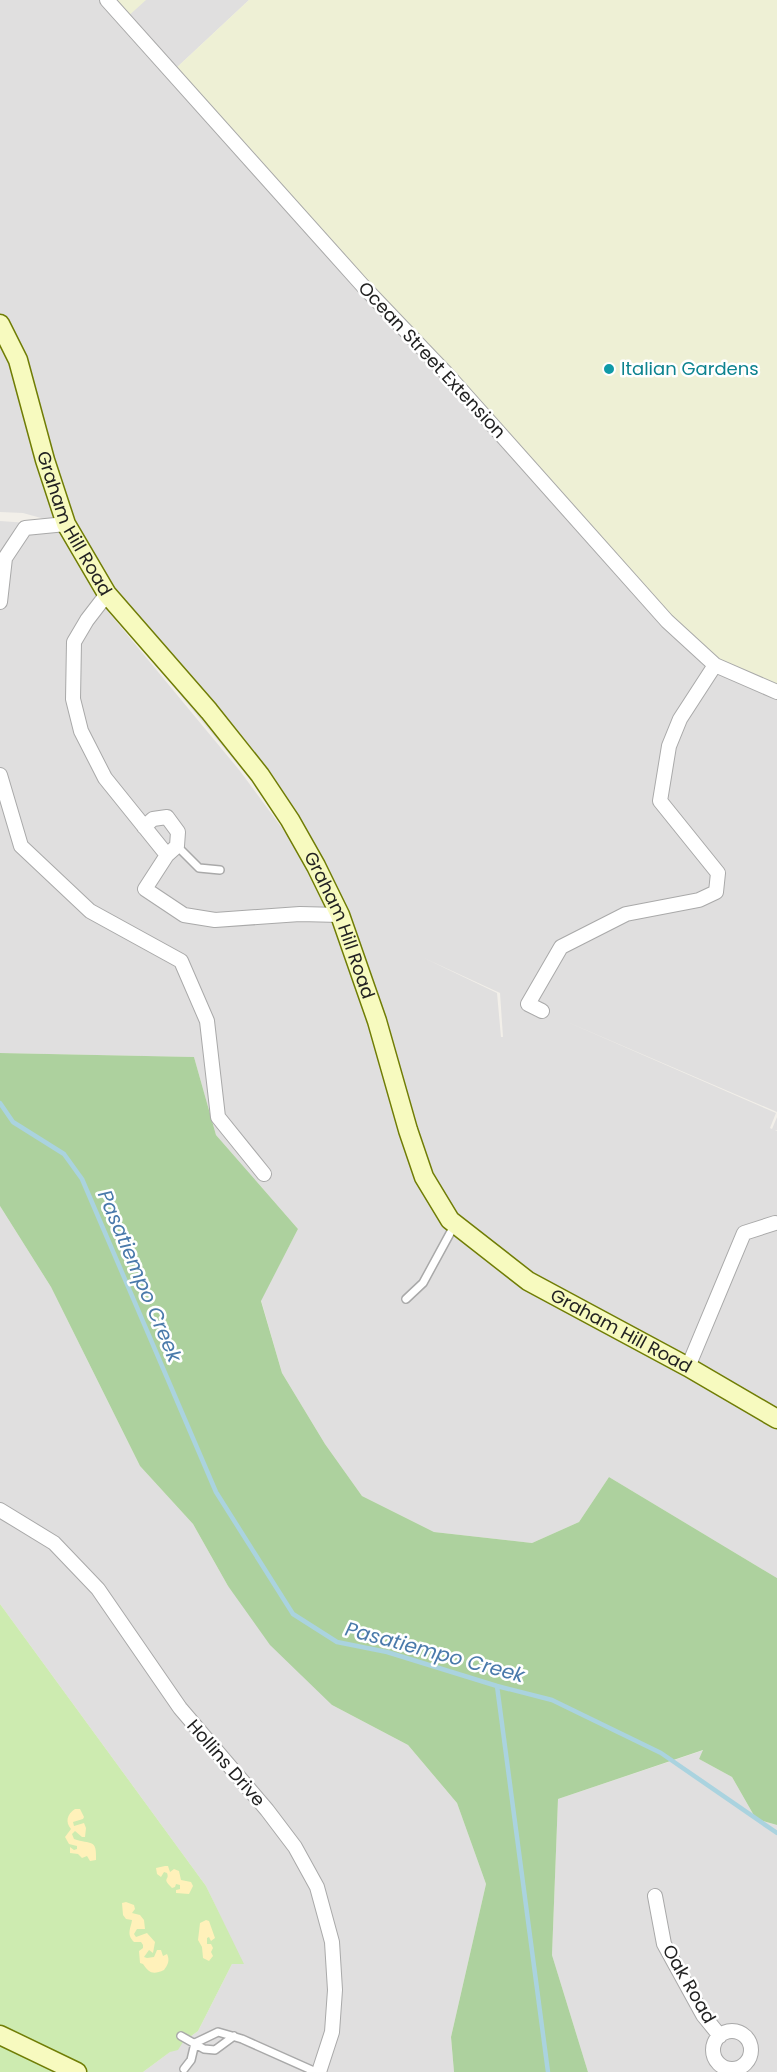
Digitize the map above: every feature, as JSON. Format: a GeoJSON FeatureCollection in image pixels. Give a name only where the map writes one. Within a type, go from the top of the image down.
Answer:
{"type":"FeatureCollection","features":[{"type":"Feature","properties":{"kind":"main road","name":"Graham Hill Road"},"geometry":{"type":"LineString","coordinates":[[0,324],[18,360],[45,460],[66,524],[107,594],[209,711],[260,775],[291,820],[340,915],[377,1021],[424,1177],[450,1220],[528,1281],[688,1367],[777,1419]]}},
{"type":"Feature","properties":{"kind":"main road"},"geometry":{"type":"LineString","coordinates":[[0,2035],[77,2072]]}},
{"type":"Feature","properties":{"kind":"street","name":"Ocean Street Extension"},"geometry":{"type":"LineString","coordinates":[[107,0],[363,286],[446,373],[667,621],[715,665],[777,692]]}},
{"type":"Feature","properties":{"kind":"street"},"geometry":{"type":"LineString","coordinates":[[0,602],[5,558],[25,528],[66,524]]}},
{"type":"Feature","properties":{"kind":"street"},"geometry":{"type":"LineString","coordinates":[[107,594],[74,642],[73,699],[81,732],[105,778],[144,827],[172,850]]}},
{"type":"Feature","properties":{"kind":"street"},"geometry":{"type":"LineString","coordinates":[[542,1011],[528,1004],[561,947],[626,914],[699,900],[716,892],[718,873],[660,801],[669,746],[680,719],[715,665]]}},
{"type":"Feature","properties":{"kind":"street"},"geometry":{"type":"LineString","coordinates":[[0,775],[21,846],[90,911],[181,961],[207,1021],[218,1117],[264,1173]]}},
{"type":"Feature","properties":{"kind":"street"},"geometry":{"type":"LineString","coordinates":[[144,827],[153,819],[167,817],[178,832],[172,850],[145,889],[184,915],[215,920],[300,914],[340,915]]}},
{"type":"Feature","properties":{"kind":"street"},"geometry":{"type":"LineString","coordinates":[[688,1367],[744,1233],[775,1223]]}},
{"type":"Feature","properties":{"kind":"street","name":"Hollins Drive"},"geometry":{"type":"LineString","coordinates":[[0,1510],[54,1543],[98,1589],[128,1636],[180,1708],[267,1810],[295,1847],[317,1887],[332,1942],[335,1990],[332,2032],[317,2072]]}},
{"type":"Feature","properties":{"kind":"street","name":"Oak Road"},"geometry":{"type":"LineString","coordinates":[[655,1896],[664,1944],[703,2015],[720,2036]]}},
{"type":"Feature","properties":{"kind":"street","name":"Oak Road"},"geometry":{"type":"LineString","coordinates":[[731,2031],[748,2038],[751,2043],[751,2056],[747,2069],[725,2068],[715,2060],[713,2047],[720,2036],[731,2031]]}},
{"type":"Feature","properties":{"kind":"lane"},"geometry":{"type":"LineString","coordinates":[[172,850],[199,868],[220,870]]}},
{"type":"Feature","properties":{"kind":"lane"},"geometry":{"type":"LineString","coordinates":[[406,1299],[423,1283],[455,1224]]}},
{"type":"Feature","properties":{"kind":"lane"},"geometry":{"type":"LineString","coordinates":[[195,2043],[218,2032],[234,2036],[317,2072]]}},
{"type":"Feature","properties":{"kind":"lane"},"geometry":{"type":"LineString","coordinates":[[181,2036],[204,2049],[216,2050],[234,2036]]}},
{"type":"Feature","properties":{"kind":"lane"},"geometry":{"type":"LineString","coordinates":[[183,2069],[191,2060],[195,2043]]}},
{"type":"Feature","properties":{"kind":"shaded area"},"geometry":{"type":"Polygon","coordinates":[[[0,0],[249,0],[173,71],[777,695],[777,1112],[565,1021],[776,1113],[770,1128],[772,1129],[777,1117],[777,1130],[775,1130],[777,1131],[777,1578],[609,1477],[579,1522],[532,1543],[434,1532],[362,1496],[325,1444],[282,1373],[261,1300],[298,1229],[216,1135],[194,1057],[0,1053],[0,521],[70,526],[23,513],[0,512],[0,0]],[[75,541],[106,609],[240,771],[301,854],[252,782],[109,608],[75,541]],[[424,958],[497,993],[501,1037],[503,1037],[500,993],[424,958]]]}},
{"type":"Feature","properties":{"kind":"shaded area"},"geometry":{"type":"Polygon","coordinates":[[[0,1206],[51,1287],[140,1466],[193,1524],[228,1586],[332,1705],[408,1745],[457,1803],[486,1884],[451,2037],[454,2072],[143,2072],[198,2031],[232,1964],[243,1964],[206,1886],[0,1604],[0,1206]]]}},
{"type":"Feature","properties":{"kind":"shaded area"},"geometry":{"type":"Polygon","coordinates":[[[704,1750],[699,1759],[732,1777],[756,1819],[777,1825],[777,2072],[588,2072],[552,1955],[558,1799],[704,1750]]]}},
{"type":"Feature","properties":{"kind":"green space"},"geometry":{"type":"Polygon","coordinates":[[[108,0],[146,0],[125,19],[108,0]]]}},
{"type":"Feature","properties":{"kind":"green space","name":"Italian Gardens"},"geometry":{"type":"Polygon","coordinates":[[[249,0],[777,0],[777,695],[709,666],[173,71],[249,0]]]}},
{"type":"Feature","properties":{"kind":"green space"},"geometry":{"type":"Polygon","coordinates":[[[0,1053],[194,1057],[216,1135],[298,1229],[261,1301],[282,1373],[325,1444],[362,1496],[434,1532],[532,1543],[579,1522],[609,1477],[777,1578],[777,1825],[756,1819],[732,1777],[699,1759],[703,1750],[558,1799],[552,1955],[588,2072],[454,2072],[451,2037],[486,1884],[457,1803],[408,1745],[332,1705],[270,1645],[228,1586],[193,1524],[140,1466],[51,1287],[0,1206],[0,1053]]]}},
{"type":"Feature","properties":{"kind":"green space"},"geometry":{"type":"Polygon","coordinates":[[[0,1604],[206,1886],[244,1964],[232,1964],[198,2031],[183,2042],[178,2050],[170,2052],[143,2072],[0,2072],[0,1604]]]}},
{"type":"Feature","properties":{"kind":"sand"},"geometry":{"type":"Polygon","coordinates":[[[75,1809],[80,1809],[84,1817],[73,1822],[74,1826],[84,1823],[86,1828],[85,1837],[75,1831],[72,1834],[74,1839],[94,1845],[96,1860],[90,1861],[87,1856],[82,1858],[78,1854],[70,1853],[70,1847],[74,1850],[77,1846],[69,1844],[65,1837],[71,1829],[68,1824],[69,1816],[75,1809]]]}},
{"type":"Feature","properties":{"kind":"sand"},"geometry":{"type":"Polygon","coordinates":[[[168,1866],[170,1872],[174,1869],[179,1871],[181,1880],[191,1882],[193,1886],[189,1894],[176,1893],[180,1885],[176,1884],[172,1888],[166,1881],[167,1873],[164,1872],[161,1877],[157,1874],[156,1868],[168,1866]]]}},
{"type":"Feature","properties":{"kind":"sand"},"geometry":{"type":"Polygon","coordinates":[[[122,1903],[134,1905],[135,1909],[132,1913],[140,1915],[144,1920],[145,1929],[137,1929],[134,1934],[136,1937],[147,1933],[155,1942],[153,1953],[149,1950],[144,1957],[154,1957],[157,1950],[161,1950],[163,1956],[167,1954],[168,1958],[164,1970],[152,1972],[140,1963],[139,1951],[143,1945],[141,1942],[134,1942],[130,1936],[132,1920],[126,1919],[123,1915],[122,1903]]]}},
{"type":"Feature","properties":{"kind":"sand"},"geometry":{"type":"Polygon","coordinates":[[[209,1921],[215,1938],[211,1941],[209,1937],[207,1938],[207,1944],[211,1944],[213,1948],[211,1952],[213,1956],[209,1961],[203,1958],[202,1947],[198,1940],[200,1923],[209,1921]]]}},
{"type":"Feature","properties":{"kind":"waterway","name":"Pasatiempo Creek"},"geometry":{"type":"LineString","coordinates":[[0,1103],[13,1122],[64,1154],[82,1179],[216,1492],[293,1614],[337,1642],[387,1652],[497,1686],[552,1700],[661,1753],[777,1833]]}},
{"type":"Feature","properties":{"kind":"waterway"},"geometry":{"type":"LineString","coordinates":[[497,1686],[548,2072]]}},
{"type":"Feature","properties":{"kind":"place","name":"Italian Gardens"},"geometry":{"type":"Point","coordinates":[609,369]}}]}
